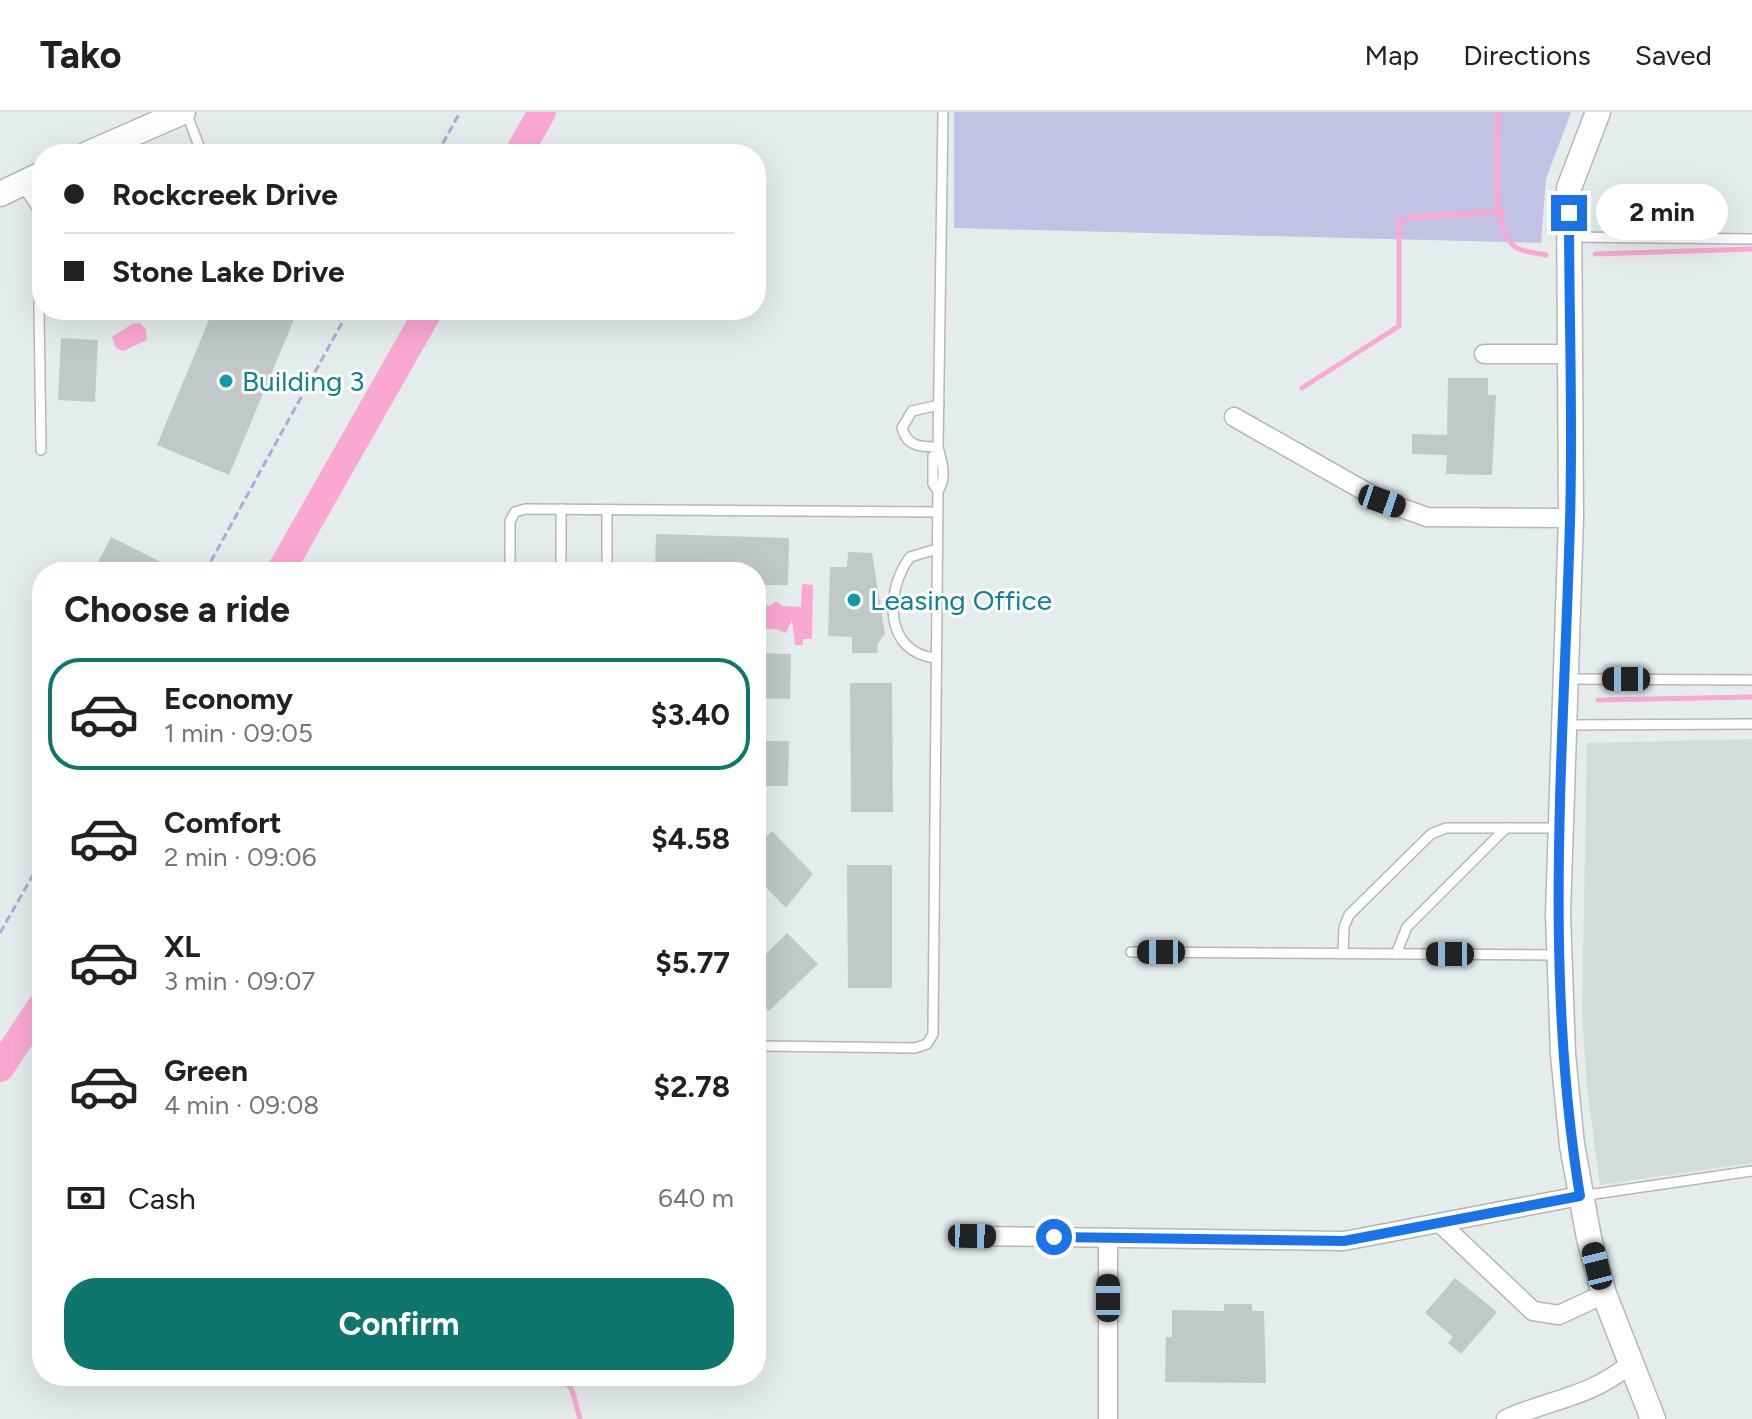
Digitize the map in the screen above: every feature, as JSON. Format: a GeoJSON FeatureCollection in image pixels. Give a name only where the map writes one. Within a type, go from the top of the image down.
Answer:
{"type":"FeatureCollection","features":[{"type":"Feature","properties":{"kind":"street"},"geometry":{"type":"LineString","coordinates":[[110,144],[184,112]]}},
{"type":"Feature","properties":{"kind":"street"},"geometry":{"type":"LineString","coordinates":[[1598,112],[1569,188],[1571,518],[1559,828],[1563,1054],[1580,1196],[1604,1294],[1629,1365],[1653,1419]]}},
{"type":"Feature","properties":{"kind":"street"},"geometry":{"type":"LineString","coordinates":[[1484,354],[1570,354]]}},
{"type":"Feature","properties":{"kind":"street"},"geometry":{"type":"LineString","coordinates":[[1234,417],[1382,501],[1427,517],[1571,518]]}},
{"type":"Feature","properties":{"kind":"street"},"geometry":{"type":"LineString","coordinates":[[972,1236],[1344,1241],[1580,1196]]}},
{"type":"Feature","properties":{"kind":"street"},"geometry":{"type":"LineString","coordinates":[[1440,1223],[1533,1311],[1559,1315],[1604,1294]]}},
{"type":"Feature","properties":{"kind":"street"},"geometry":{"type":"LineString","coordinates":[[1108,1238],[1108,1419]]}},
{"type":"Feature","properties":{"kind":"street"},"geometry":{"type":"LineString","coordinates":[[1506,1419],[1526,1410],[1570,1399],[1612,1378],[1629,1365]]}},
{"type":"Feature","properties":{"kind":"lane"},"geometry":{"type":"LineString","coordinates":[[184,112],[198,144]]}},
{"type":"Feature","properties":{"kind":"lane"},"geometry":{"type":"LineString","coordinates":[[938,450],[943,112]]}},
{"type":"Feature","properties":{"kind":"lane"},"geometry":{"type":"LineString","coordinates":[[1569,237],[1752,239]]}},
{"type":"Feature","properties":{"kind":"lane"},"geometry":{"type":"LineString","coordinates":[[40,320],[41,450]]}},
{"type":"Feature","properties":{"kind":"lane"},"geometry":{"type":"LineString","coordinates":[[766,1046],[915,1048],[927,1044],[933,1034],[938,491],[942,485],[943,456],[938,450],[913,445],[905,438],[902,428],[912,411],[939,405]]}},
{"type":"Feature","properties":{"kind":"lane"},"geometry":{"type":"LineString","coordinates":[[510,562],[510,521],[515,512],[561,509],[938,512]]}},
{"type":"Feature","properties":{"kind":"lane"},"geometry":{"type":"LineString","coordinates":[[561,509],[561,562]]}},
{"type":"Feature","properties":{"kind":"lane"},"geometry":{"type":"LineString","coordinates":[[607,510],[607,562]]}},
{"type":"Feature","properties":{"kind":"lane"},"geometry":{"type":"LineString","coordinates":[[936,658],[912,650],[896,627],[891,600],[900,570],[910,557],[937,549]]}},
{"type":"Feature","properties":{"kind":"lane"},"geometry":{"type":"LineString","coordinates":[[1564,679],[1752,680]]}},
{"type":"Feature","properties":{"kind":"lane"},"geometry":{"type":"LineString","coordinates":[[1562,725],[1752,724]]}},
{"type":"Feature","properties":{"kind":"lane"},"geometry":{"type":"LineString","coordinates":[[1343,953],[1344,927],[1349,915],[1431,834],[1446,828],[1559,828]]}},
{"type":"Feature","properties":{"kind":"lane"},"geometry":{"type":"LineString","coordinates":[[1396,954],[1407,927],[1506,828]]}},
{"type":"Feature","properties":{"kind":"lane"},"geometry":{"type":"LineString","coordinates":[[1131,952],[1559,955]]}},
{"type":"Feature","properties":{"kind":"lane"},"geometry":{"type":"LineString","coordinates":[[1580,1196],[1752,1171]]}},
{"type":"Feature","properties":{"kind":"path"},"geometry":{"type":"LineString","coordinates":[[442,144],[460,112]]}},
{"type":"Feature","properties":{"kind":"path"},"geometry":{"type":"LineString","coordinates":[[210,562],[344,320]]}},
{"type":"Feature","properties":{"kind":"path"},"geometry":{"type":"LineString","coordinates":[[0,933],[32,877]]}},
{"type":"Feature","properties":{"kind":"shaded area"},"geometry":{"type":"Polygon","coordinates":[[[954,112],[1571,112],[1546,179],[1541,243],[954,228],[954,112]]]}},
{"type":"Feature","properties":{"kind":"shaded area"},"geometry":{"type":"Polygon","coordinates":[[[140,323],[146,330],[147,340],[123,351],[116,348],[112,337],[132,324],[140,323]]]}},
{"type":"Feature","properties":{"kind":"shaded area"},"geometry":{"type":"Polygon","coordinates":[[[802,584],[813,585],[812,639],[803,639],[803,645],[795,645],[792,620],[786,633],[766,629],[766,605],[770,606],[776,601],[783,606],[801,607],[802,584]]]}},
{"type":"Feature","properties":{"kind":"shaded area"},"geometry":{"type":"Polygon","coordinates":[[[1752,739],[1752,1163],[1600,1185],[1587,1088],[1582,1013],[1587,743],[1752,739]]]}},
{"type":"Feature","properties":{"kind":"building","name":"Building 3"},"geometry":{"type":"Polygon","coordinates":[[[209,320],[294,320],[229,475],[157,445],[209,320]]]}},
{"type":"Feature","properties":{"kind":"building"},"geometry":{"type":"Polygon","coordinates":[[[61,338],[98,340],[95,402],[58,400],[61,338]]]}},
{"type":"Feature","properties":{"kind":"building"},"geometry":{"type":"Polygon","coordinates":[[[1448,378],[1488,378],[1488,395],[1496,395],[1492,475],[1446,474],[1447,455],[1412,454],[1412,434],[1447,435],[1448,378]]]}},
{"type":"Feature","properties":{"kind":"building"},"geometry":{"type":"Polygon","coordinates":[[[656,534],[789,538],[788,585],[766,585],[766,562],[655,562],[656,534]]]}},
{"type":"Feature","properties":{"kind":"building"},"geometry":{"type":"Polygon","coordinates":[[[111,537],[161,562],[98,562],[111,537]]]}},
{"type":"Feature","properties":{"kind":"building","name":"Leasing Office"},"geometry":{"type":"Polygon","coordinates":[[[848,552],[872,553],[885,634],[878,643],[877,653],[852,653],[852,637],[828,636],[830,567],[847,567],[848,552]]]}},
{"type":"Feature","properties":{"kind":"building"},"geometry":{"type":"Polygon","coordinates":[[[766,653],[791,654],[790,699],[766,698],[766,653]]]}},
{"type":"Feature","properties":{"kind":"building"},"geometry":{"type":"Polygon","coordinates":[[[850,683],[892,683],[893,812],[851,812],[850,683]]]}},
{"type":"Feature","properties":{"kind":"building"},"geometry":{"type":"Polygon","coordinates":[[[766,741],[789,741],[788,786],[766,786],[766,741]]]}},
{"type":"Feature","properties":{"kind":"building"},"geometry":{"type":"Polygon","coordinates":[[[772,831],[813,874],[786,908],[766,887],[766,837],[772,831]]]}},
{"type":"Feature","properties":{"kind":"building"},"geometry":{"type":"Polygon","coordinates":[[[847,865],[892,865],[892,988],[848,988],[847,865]]]}},
{"type":"Feature","properties":{"kind":"building"},"geometry":{"type":"Polygon","coordinates":[[[787,933],[818,964],[769,1011],[766,1008],[766,954],[787,933]]]}},
{"type":"Feature","properties":{"kind":"building"},"geometry":{"type":"Polygon","coordinates":[[[1455,1278],[1497,1312],[1461,1354],[1448,1343],[1453,1337],[1425,1313],[1455,1278]]]}},
{"type":"Feature","properties":{"kind":"building"},"geometry":{"type":"Polygon","coordinates":[[[1224,1304],[1252,1304],[1252,1311],[1264,1311],[1266,1383],[1165,1382],[1166,1337],[1172,1337],[1172,1310],[1224,1311],[1224,1304]]]}},
{"type":"Feature","properties":{"kind":"waterway"},"geometry":{"type":"LineString","coordinates":[[524,144],[542,112]]}},
{"type":"Feature","properties":{"kind":"waterway"},"geometry":{"type":"LineString","coordinates":[[1498,112],[1497,183],[1501,221],[1515,247],[1546,255]]}},
{"type":"Feature","properties":{"kind":"waterway"},"geometry":{"type":"LineString","coordinates":[[1302,388],[1399,326],[1399,222],[1412,217],[1502,212]]}},
{"type":"Feature","properties":{"kind":"waterway"},"geometry":{"type":"LineString","coordinates":[[1595,254],[1752,249]]}},
{"type":"Feature","properties":{"kind":"waterway"},"geometry":{"type":"LineString","coordinates":[[286,562],[423,320]]}},
{"type":"Feature","properties":{"kind":"waterway"},"geometry":{"type":"LineString","coordinates":[[1598,700],[1752,697]]}},
{"type":"Feature","properties":{"kind":"waterway"},"geometry":{"type":"LineString","coordinates":[[0,1068],[32,1020]]}},
{"type":"Feature","properties":{"kind":"waterway"},"geometry":{"type":"LineString","coordinates":[[569,1386],[580,1419]]}},
{"type":"Feature","properties":{"kind":"place","name":"Building 3"},"geometry":{"type":"Point","coordinates":[226,381]}},
{"type":"Feature","properties":{"kind":"place","name":"Leasing Office"},"geometry":{"type":"Point","coordinates":[854,600]}},
{"type":"Feature","properties":{"kind":"route"},"geometry":{"type":"LineString","coordinates":[[1054,1237],[1344,1241],[1580,1196],[1563,1054],[1558,914],[1560,760],[1571,518],[1569,213]]}}]}
